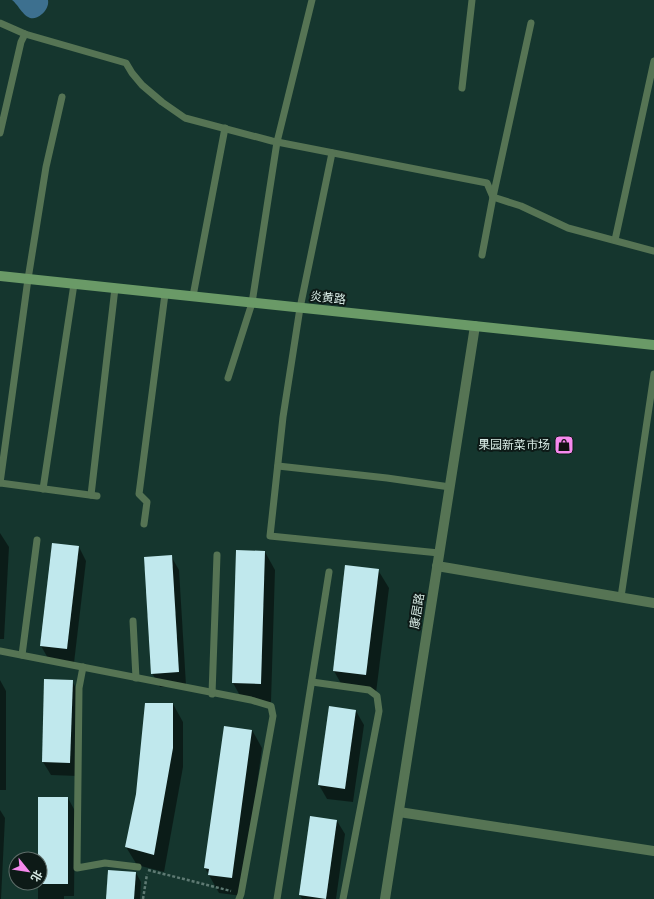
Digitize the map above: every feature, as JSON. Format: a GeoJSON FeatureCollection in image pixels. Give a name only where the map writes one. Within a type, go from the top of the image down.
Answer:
{"type":"FeatureCollection","features":[{"type":"Feature","properties":{"kind":"street","name":"炎黄路"},"geometry":{"type":"LineString","coordinates":[[0,276],[654,345]]}},
{"type":"Feature","properties":{"kind":"street","name":"康居路"},"geometry":{"type":"LineString","coordinates":[[385,899],[475,326]]}},
{"type":"Feature","properties":{"kind":"street"},"geometry":{"type":"LineString","coordinates":[[437,566],[654,603]]}},
{"type":"Feature","properties":{"kind":"street"},"geometry":{"type":"LineString","coordinates":[[399,812],[654,851]]}},
{"type":"Feature","properties":{"kind":"lane"},"geometry":{"type":"LineString","coordinates":[[228,378],[252,303],[277,142],[312,0]]}},
{"type":"Feature","properties":{"kind":"lane"},"geometry":{"type":"LineString","coordinates":[[462,88],[472,0]]}},
{"type":"Feature","properties":{"kind":"lane"},"geometry":{"type":"LineString","coordinates":[[0,23],[25,34],[126,63],[142,85],[162,102],[185,118],[277,142],[487,184],[493,196],[521,206],[568,228],[654,251]]}},
{"type":"Feature","properties":{"kind":"lane"},"geometry":{"type":"LineString","coordinates":[[482,255],[493,196],[531,23]]}},
{"type":"Feature","properties":{"kind":"lane"},"geometry":{"type":"LineString","coordinates":[[0,133],[21,42],[25,34]]}},
{"type":"Feature","properties":{"kind":"lane"},"geometry":{"type":"LineString","coordinates":[[616,240],[654,62]]}},
{"type":"Feature","properties":{"kind":"lane"},"geometry":{"type":"LineString","coordinates":[[62,96],[46,167],[28,279],[0,483],[94,495],[115,288]]}},
{"type":"Feature","properties":{"kind":"lane"},"geometry":{"type":"LineString","coordinates":[[193,296],[225,128]]}},
{"type":"Feature","properties":{"kind":"lane"},"geometry":{"type":"LineString","coordinates":[[332,153],[300,308],[283,417],[270,536],[439,553]]}},
{"type":"Feature","properties":{"kind":"lane"},"geometry":{"type":"LineString","coordinates":[[43,489],[74,284]]}},
{"type":"Feature","properties":{"kind":"lane"},"geometry":{"type":"LineString","coordinates":[[144,524],[147,502],[139,494],[165,294]]}},
{"type":"Feature","properties":{"kind":"lane"},"geometry":{"type":"LineString","coordinates":[[621,597],[654,374]]}},
{"type":"Feature","properties":{"kind":"lane"},"geometry":{"type":"LineString","coordinates":[[278,466],[387,478],[450,487]]}},
{"type":"Feature","properties":{"kind":"lane"},"geometry":{"type":"LineString","coordinates":[[22,655],[37,540]]}},
{"type":"Feature","properties":{"kind":"lane"},"geometry":{"type":"LineString","coordinates":[[212,693],[217,554]]}},
{"type":"Feature","properties":{"kind":"lane"},"geometry":{"type":"LineString","coordinates":[[278,899],[329,572]]}},
{"type":"Feature","properties":{"kind":"lane"},"geometry":{"type":"LineString","coordinates":[[133,621],[136,678]]}},
{"type":"Feature","properties":{"kind":"lane"},"geometry":{"type":"LineString","coordinates":[[0,650],[251,700],[271,706],[273,716],[240,896]]}},
{"type":"Feature","properties":{"kind":"lane"},"geometry":{"type":"LineString","coordinates":[[83,667],[79,688],[77,868],[105,863],[138,867]]}},
{"type":"Feature","properties":{"kind":"lane"},"geometry":{"type":"LineString","coordinates":[[312,682],[369,690],[377,696],[379,711],[344,899]]}},
{"type":"Feature","properties":{"kind":"path"},"geometry":{"type":"LineString","coordinates":[[138,867],[240,896]]}},
{"type":"Feature","properties":{"kind":"path"},"geometry":{"type":"LineString","coordinates":[[143,899],[148,870]]}},
{"type":"Feature","properties":{"kind":"water"},"geometry":{"type":"Polygon","coordinates":[[[12,0],[48,0],[48,4],[43,13],[32,18],[28,17],[12,0]]]}},
{"type":"Feature","properties":{"kind":"building"},"geometry":{"type":"Polygon","coordinates":[[[52,543],[79,546],[67,649],[40,646],[52,543]]]}},
{"type":"Feature","properties":{"kind":"building"},"geometry":{"type":"Polygon","coordinates":[[[236,550],[265,551],[261,684],[232,683],[236,550]]]}},
{"type":"Feature","properties":{"kind":"building"},"geometry":{"type":"Polygon","coordinates":[[[172,555],[179,672],[151,674],[144,557],[172,555]]]}},
{"type":"Feature","properties":{"kind":"building"},"geometry":{"type":"Polygon","coordinates":[[[345,565],[379,569],[366,675],[333,671],[345,565]]]}},
{"type":"Feature","properties":{"kind":"building"},"geometry":{"type":"Polygon","coordinates":[[[44,679],[73,680],[70,763],[42,762],[44,679]]]}},
{"type":"Feature","properties":{"kind":"building"},"geometry":{"type":"Polygon","coordinates":[[[145,703],[173,703],[173,748],[154,855],[125,847],[136,794],[145,703]]]}},
{"type":"Feature","properties":{"kind":"building"},"geometry":{"type":"Polygon","coordinates":[[[329,706],[356,710],[345,789],[318,785],[329,706]]]}},
{"type":"Feature","properties":{"kind":"building"},"geometry":{"type":"Polygon","coordinates":[[[224,726],[252,730],[232,878],[208,875],[209,869],[204,868],[224,726]]]}},
{"type":"Feature","properties":{"kind":"building"},"geometry":{"type":"Polygon","coordinates":[[[38,797],[68,797],[68,884],[48,884],[48,851],[38,851],[38,797]]]}},
{"type":"Feature","properties":{"kind":"building"},"geometry":{"type":"Polygon","coordinates":[[[310,816],[337,820],[326,899],[299,895],[310,816]]]}},
{"type":"Feature","properties":{"kind":"building"},"geometry":{"type":"Polygon","coordinates":[[[108,870],[136,872],[134,899],[106,899],[108,870]]]}},
{"type":"Feature","properties":{"kind":"place","name":"果园新菜市场"},"geometry":{"type":"Point","coordinates":[564,445]}}]}
